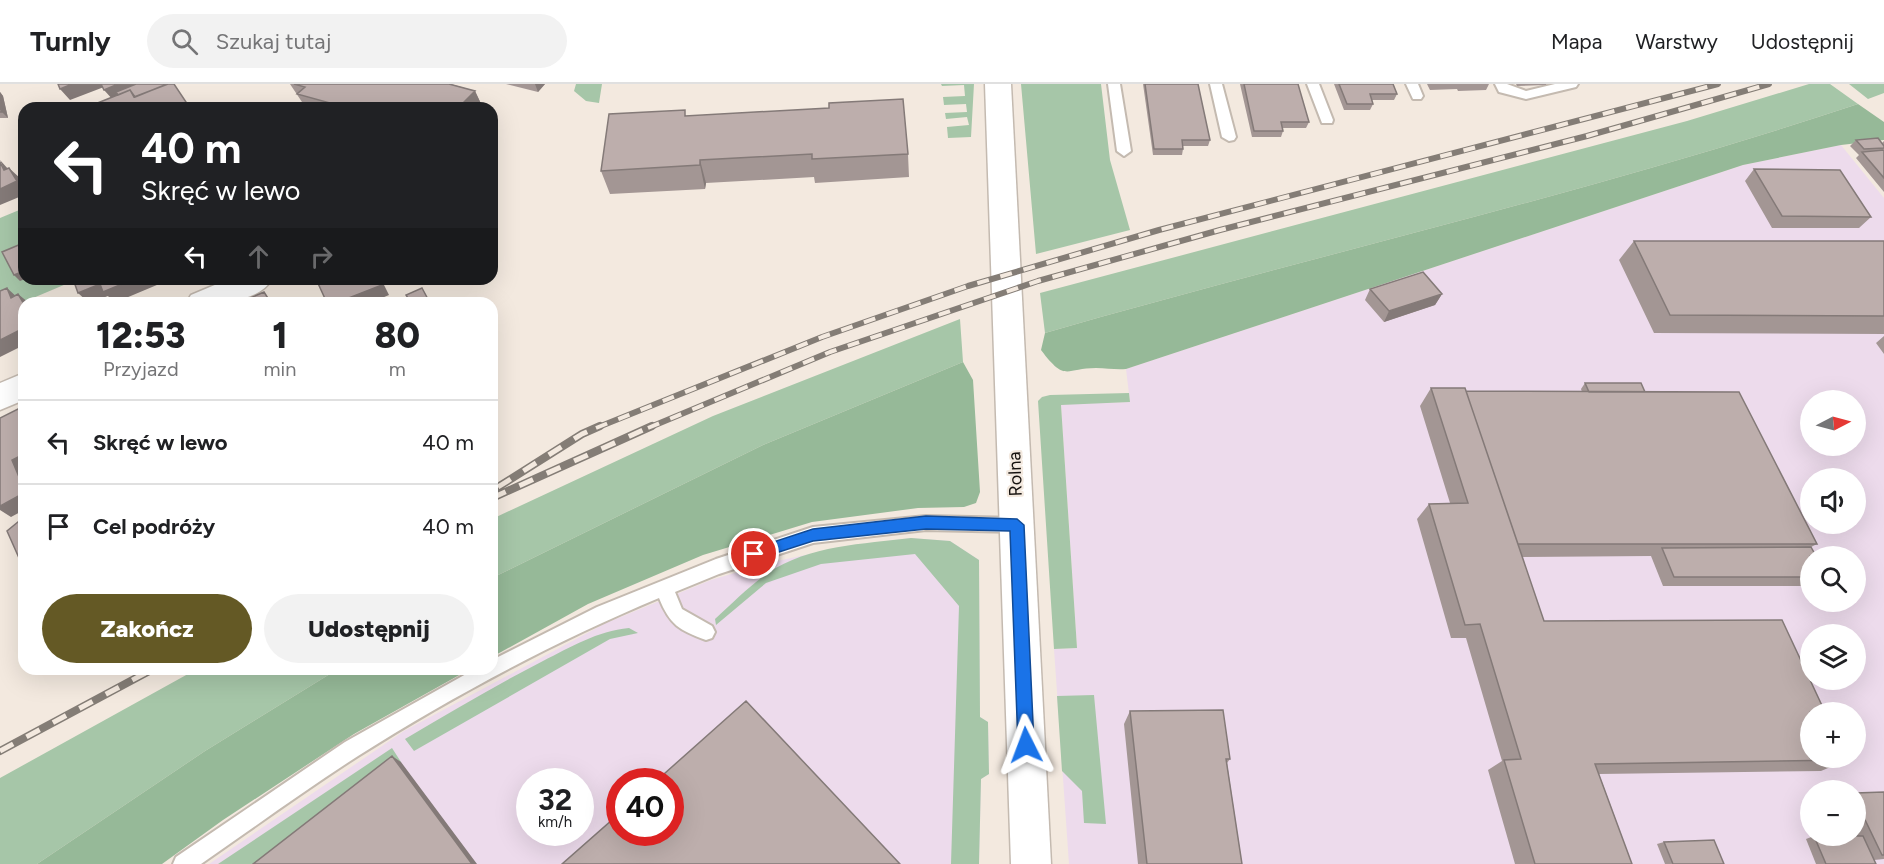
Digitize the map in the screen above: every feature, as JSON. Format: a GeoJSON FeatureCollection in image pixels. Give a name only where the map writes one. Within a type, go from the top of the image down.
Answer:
{"type":"FeatureCollection","features":[{"type":"Feature","properties":{"kind":"street","name":"Rolna"},"geometry":{"type":"LineString","coordinates":[[998,84],[1031,864]]}},
{"type":"Feature","properties":{"kind":"street"},"geometry":{"type":"LineString","coordinates":[[215,297],[243,285]]}},
{"type":"Feature","properties":{"kind":"street"},"geometry":{"type":"LineString","coordinates":[[0,397],[18,389]]}},
{"type":"Feature","properties":{"kind":"lane"},"geometry":{"type":"LineString","coordinates":[[1114,84],[1124,151]]}},
{"type":"Feature","properties":{"kind":"lane"},"geometry":{"type":"LineString","coordinates":[[1216,84],[1229,137]]}},
{"type":"Feature","properties":{"kind":"lane"},"geometry":{"type":"LineString","coordinates":[[1313,84],[1327,120]]}},
{"type":"Feature","properties":{"kind":"lane"},"geometry":{"type":"LineString","coordinates":[[1501,84],[1503,89],[1526,95],[1572,84]]}},
{"type":"Feature","properties":{"kind":"lane"},"geometry":{"type":"LineString","coordinates":[[498,667],[603,613],[716,567],[813,535],[926,523],[1017,525]]}},
{"type":"Feature","properties":{"kind":"lane"},"geometry":{"type":"LineString","coordinates":[[664,588],[675,615],[706,632]]}},
{"type":"Feature","properties":{"kind":"lane"},"geometry":{"type":"LineString","coordinates":[[183,864],[352,749],[482,675]]}},
{"type":"Feature","properties":{"kind":"shaded area"},"geometry":{"type":"Polygon","coordinates":[[[1841,145],[1884,198],[1884,864],[1069,864],[1054,649],[1077,648],[1061,404],[1130,402],[1126,369],[1743,165],[1841,145]]]}},
{"type":"Feature","properties":{"kind":"shaded area"},"geometry":{"type":"Polygon","coordinates":[[[911,538],[950,541],[979,560],[980,717],[988,722],[989,774],[981,779],[979,864],[209,864],[404,731],[606,623],[711,580],[768,563],[847,546],[911,538]]]}},
{"type":"Feature","properties":{"kind":"green space"},"geometry":{"type":"Polygon","coordinates":[[[576,84],[602,84],[599,103],[586,101],[574,91],[576,84]]]}},
{"type":"Feature","properties":{"kind":"green space"},"geometry":{"type":"Polygon","coordinates":[[[941,84],[974,84],[971,137],[948,138],[947,127],[969,125],[967,117],[946,119],[945,113],[967,112],[966,104],[944,105],[943,97],[965,96],[964,85],[942,86],[941,84]]]}},
{"type":"Feature","properties":{"kind":"green space"},"geometry":{"type":"Polygon","coordinates":[[[1021,84],[1101,84],[1110,160],[1130,230],[1036,254],[1021,84]]]}},
{"type":"Feature","properties":{"kind":"green space"},"geometry":{"type":"Polygon","coordinates":[[[1809,84],[1830,84],[1858,104],[1555,195],[1045,333],[1040,293],[1687,121],[1809,84]]]}},
{"type":"Feature","properties":{"kind":"green space"},"geometry":{"type":"Polygon","coordinates":[[[1849,84],[1884,84],[1884,93],[1868,99],[1849,84]]]}},
{"type":"Feature","properties":{"kind":"green space"},"geometry":{"type":"Polygon","coordinates":[[[1858,104],[1884,122],[1884,140],[1841,145],[1743,165],[1126,369],[1061,370],[1041,350],[1045,333],[1555,195],[1858,104]]]}},
{"type":"Feature","properties":{"kind":"green space"},"geometry":{"type":"Polygon","coordinates":[[[18,210],[18,285],[64,285],[35,297],[18,297],[18,304],[0,312],[0,218],[18,210]]]}},
{"type":"Feature","properties":{"kind":"green space"},"geometry":{"type":"Polygon","coordinates":[[[960,319],[963,362],[763,445],[498,575],[498,516],[713,416],[960,319]]]}},
{"type":"Feature","properties":{"kind":"green space"},"geometry":{"type":"Polygon","coordinates":[[[963,362],[973,380],[980,492],[976,503],[964,507],[918,508],[812,522],[703,555],[588,604],[498,654],[498,575],[763,445],[963,362]]]}},
{"type":"Feature","properties":{"kind":"green space"},"geometry":{"type":"Polygon","coordinates":[[[1129,393],[1130,402],[1061,405],[1077,648],[1054,649],[1038,401],[1050,395],[1129,393]]]}},
{"type":"Feature","properties":{"kind":"green space"},"geometry":{"type":"Polygon","coordinates":[[[911,538],[950,541],[979,560],[980,717],[988,722],[989,774],[981,779],[979,864],[951,864],[959,606],[915,554],[821,564],[766,583],[716,625],[715,619],[741,595],[761,578],[784,564],[837,547],[911,538]]]}},
{"type":"Feature","properties":{"kind":"green space"},"geometry":{"type":"Polygon","coordinates":[[[629,628],[638,633],[610,639],[414,751],[405,739],[574,645],[606,632],[629,628]]]}},
{"type":"Feature","properties":{"kind":"green space"},"geometry":{"type":"Polygon","coordinates":[[[186,675],[328,675],[205,751],[37,864],[0,864],[0,778],[186,675]]]}},
{"type":"Feature","properties":{"kind":"green space"},"geometry":{"type":"Polygon","coordinates":[[[328,675],[459,675],[354,734],[223,820],[162,864],[37,864],[205,751],[328,675]]]}},
{"type":"Feature","properties":{"kind":"green space"},"geometry":{"type":"Polygon","coordinates":[[[1094,695],[1106,824],[1084,823],[1082,791],[1062,771],[1057,696],[1094,695]]]}},
{"type":"Feature","properties":{"kind":"green space"},"geometry":{"type":"Polygon","coordinates":[[[392,748],[401,762],[271,864],[218,864],[392,748]]]}},
{"type":"Feature","properties":{"kind":"building"},"geometry":{"type":"Polygon","coordinates":[[[58,84],[72,84],[60,89],[58,84]]]}},
{"type":"Feature","properties":{"kind":"building"},"geometry":{"type":"Polygon","coordinates":[[[101,84],[118,84],[104,90],[101,84]]]}},
{"type":"Feature","properties":{"kind":"building"},"geometry":{"type":"Polygon","coordinates":[[[136,84],[167,84],[135,97],[130,90],[118,95],[116,92],[136,84]]]}},
{"type":"Feature","properties":{"kind":"building"},"geometry":{"type":"Polygon","coordinates":[[[168,84],[174,84],[186,102],[100,102],[130,90],[134,97],[168,84]]]}},
{"type":"Feature","properties":{"kind":"building"},"geometry":{"type":"Polygon","coordinates":[[[294,84],[449,84],[475,91],[464,102],[326,102],[297,94],[305,87],[294,84]]]}},
{"type":"Feature","properties":{"kind":"building"},"geometry":{"type":"Polygon","coordinates":[[[1145,84],[1198,84],[1210,140],[1182,140],[1183,149],[1154,149],[1145,84]]]}},
{"type":"Feature","properties":{"kind":"building"},"geometry":{"type":"Polygon","coordinates":[[[1244,84],[1298,84],[1309,122],[1281,122],[1283,131],[1254,131],[1244,84]]]}},
{"type":"Feature","properties":{"kind":"building"},"geometry":{"type":"Polygon","coordinates":[[[1339,84],[1393,84],[1397,94],[1370,94],[1373,104],[1347,104],[1339,84]]]}},
{"type":"Feature","properties":{"kind":"building"},"geometry":{"type":"Polygon","coordinates":[[[903,99],[908,154],[812,159],[812,154],[700,160],[700,165],[601,171],[609,114],[685,110],[685,116],[829,108],[829,103],[903,99]]]}},
{"type":"Feature","properties":{"kind":"building"},"geometry":{"type":"Polygon","coordinates":[[[1878,138],[1884,148],[1864,149],[1856,140],[1878,138]]]}},
{"type":"Feature","properties":{"kind":"building"},"geometry":{"type":"Polygon","coordinates":[[[1884,150],[1884,178],[1862,152],[1884,150]]]}},
{"type":"Feature","properties":{"kind":"building"},"geometry":{"type":"Polygon","coordinates":[[[0,162],[4,170],[9,168],[17,181],[0,189],[0,162]]]}},
{"type":"Feature","properties":{"kind":"building"},"geometry":{"type":"Polygon","coordinates":[[[1754,169],[1840,170],[1871,217],[1782,216],[1754,169]]]}},
{"type":"Feature","properties":{"kind":"building"},"geometry":{"type":"Polygon","coordinates":[[[1634,241],[1884,241],[1884,316],[1670,315],[1634,241]]]}},
{"type":"Feature","properties":{"kind":"building"},"geometry":{"type":"Polygon","coordinates":[[[18,245],[18,273],[14,275],[2,252],[18,245]]]}},
{"type":"Feature","properties":{"kind":"building"},"geometry":{"type":"Polygon","coordinates":[[[1423,272],[1442,294],[1389,311],[1370,289],[1423,272]]]}},
{"type":"Feature","properties":{"kind":"building"},"geometry":{"type":"Polygon","coordinates":[[[75,285],[98,285],[78,293],[75,285]]]}},
{"type":"Feature","properties":{"kind":"building"},"geometry":{"type":"Polygon","coordinates":[[[100,285],[120,285],[103,292],[100,285]]]}},
{"type":"Feature","properties":{"kind":"building"},"geometry":{"type":"Polygon","coordinates":[[[319,285],[382,285],[351,297],[324,297],[319,285]]]}},
{"type":"Feature","properties":{"kind":"building"},"geometry":{"type":"Polygon","coordinates":[[[7,288],[11,298],[18,294],[20,297],[18,331],[0,340],[0,291],[7,288]]]}},
{"type":"Feature","properties":{"kind":"building"},"geometry":{"type":"Polygon","coordinates":[[[422,288],[427,297],[407,297],[406,295],[422,288]]]}},
{"type":"Feature","properties":{"kind":"building"},"geometry":{"type":"Polygon","coordinates":[[[264,292],[267,297],[253,297],[264,292]]]}},
{"type":"Feature","properties":{"kind":"building"},"geometry":{"type":"Polygon","coordinates":[[[1585,383],[1641,383],[1645,392],[1589,392],[1585,383]]]}},
{"type":"Feature","properties":{"kind":"building"},"geometry":{"type":"Polygon","coordinates":[[[1431,388],[1465,388],[1544,621],[1782,620],[1800,659],[1800,690],[1815,690],[1820,702],[1800,702],[1800,761],[1595,764],[1632,864],[1535,864],[1504,760],[1521,759],[1480,624],[1465,625],[1429,504],[1468,503],[1431,388]]]}},
{"type":"Feature","properties":{"kind":"building"},"geometry":{"type":"Polygon","coordinates":[[[1466,391],[1739,392],[1800,511],[1800,534],[1812,534],[1817,544],[1518,544],[1466,391]]]}},
{"type":"Feature","properties":{"kind":"building"},"geometry":{"type":"Polygon","coordinates":[[[18,409],[18,457],[12,460],[18,474],[18,496],[0,506],[0,418],[18,409]]]}},
{"type":"Feature","properties":{"kind":"building"},"geometry":{"type":"Polygon","coordinates":[[[18,522],[18,556],[7,531],[18,522]]]}},
{"type":"Feature","properties":{"kind":"building"},"geometry":{"type":"Polygon","coordinates":[[[1800,547],[1800,577],[1674,577],[1662,548],[1800,547]]]}},
{"type":"Feature","properties":{"kind":"building"},"geometry":{"type":"Polygon","coordinates":[[[746,701],[900,864],[562,864],[582,846],[594,846],[594,836],[606,825],[606,846],[684,846],[684,768],[671,768],[746,701]]]}},
{"type":"Feature","properties":{"kind":"building"},"geometry":{"type":"Polygon","coordinates":[[[1223,710],[1230,759],[1226,759],[1242,864],[1147,864],[1130,711],[1223,710]]]}},
{"type":"Feature","properties":{"kind":"building"},"geometry":{"type":"Polygon","coordinates":[[[392,756],[472,864],[253,864],[392,756]]]}},
{"type":"Feature","properties":{"kind":"building"},"geometry":{"type":"Polygon","coordinates":[[[1884,792],[1884,855],[1866,822],[1866,793],[1884,792]]]}},
{"type":"Feature","properties":{"kind":"building"},"geometry":{"type":"Polygon","coordinates":[[[1714,840],[1724,864],[1673,864],[1664,842],[1714,840]]]}},
{"type":"Feature","properties":{"kind":"building"},"geometry":{"type":"Polygon","coordinates":[[[1866,842],[1876,864],[1826,864],[1818,846],[1866,846],[1866,842]]]}},
{"type":"Feature","properties":{"kind":"railway"},"geometry":{"type":"LineString","coordinates":[[596,428],[822,337],[968,286],[1159,230],[1718,84]]}},
{"type":"Feature","properties":{"kind":"railway"},"geometry":{"type":"LineString","coordinates":[[648,428],[830,352],[1038,281],[1220,230],[1587,136],[1769,84]]}},
{"type":"Feature","properties":{"kind":"railway"},"geometry":{"type":"LineString","coordinates":[[498,487],[582,434],[600,426]]}},
{"type":"Feature","properties":{"kind":"railway"},"geometry":{"type":"LineString","coordinates":[[498,495],[652,426]]}},
{"type":"Feature","properties":{"kind":"railway"},"geometry":{"type":"LineString","coordinates":[[0,751],[142,675]]}},
{"type":"Feature","properties":{"kind":"route"},"geometry":{"type":"LineString","coordinates":[[754,554],[813,535],[926,523],[1017,525],[1026,745]]}}]}
